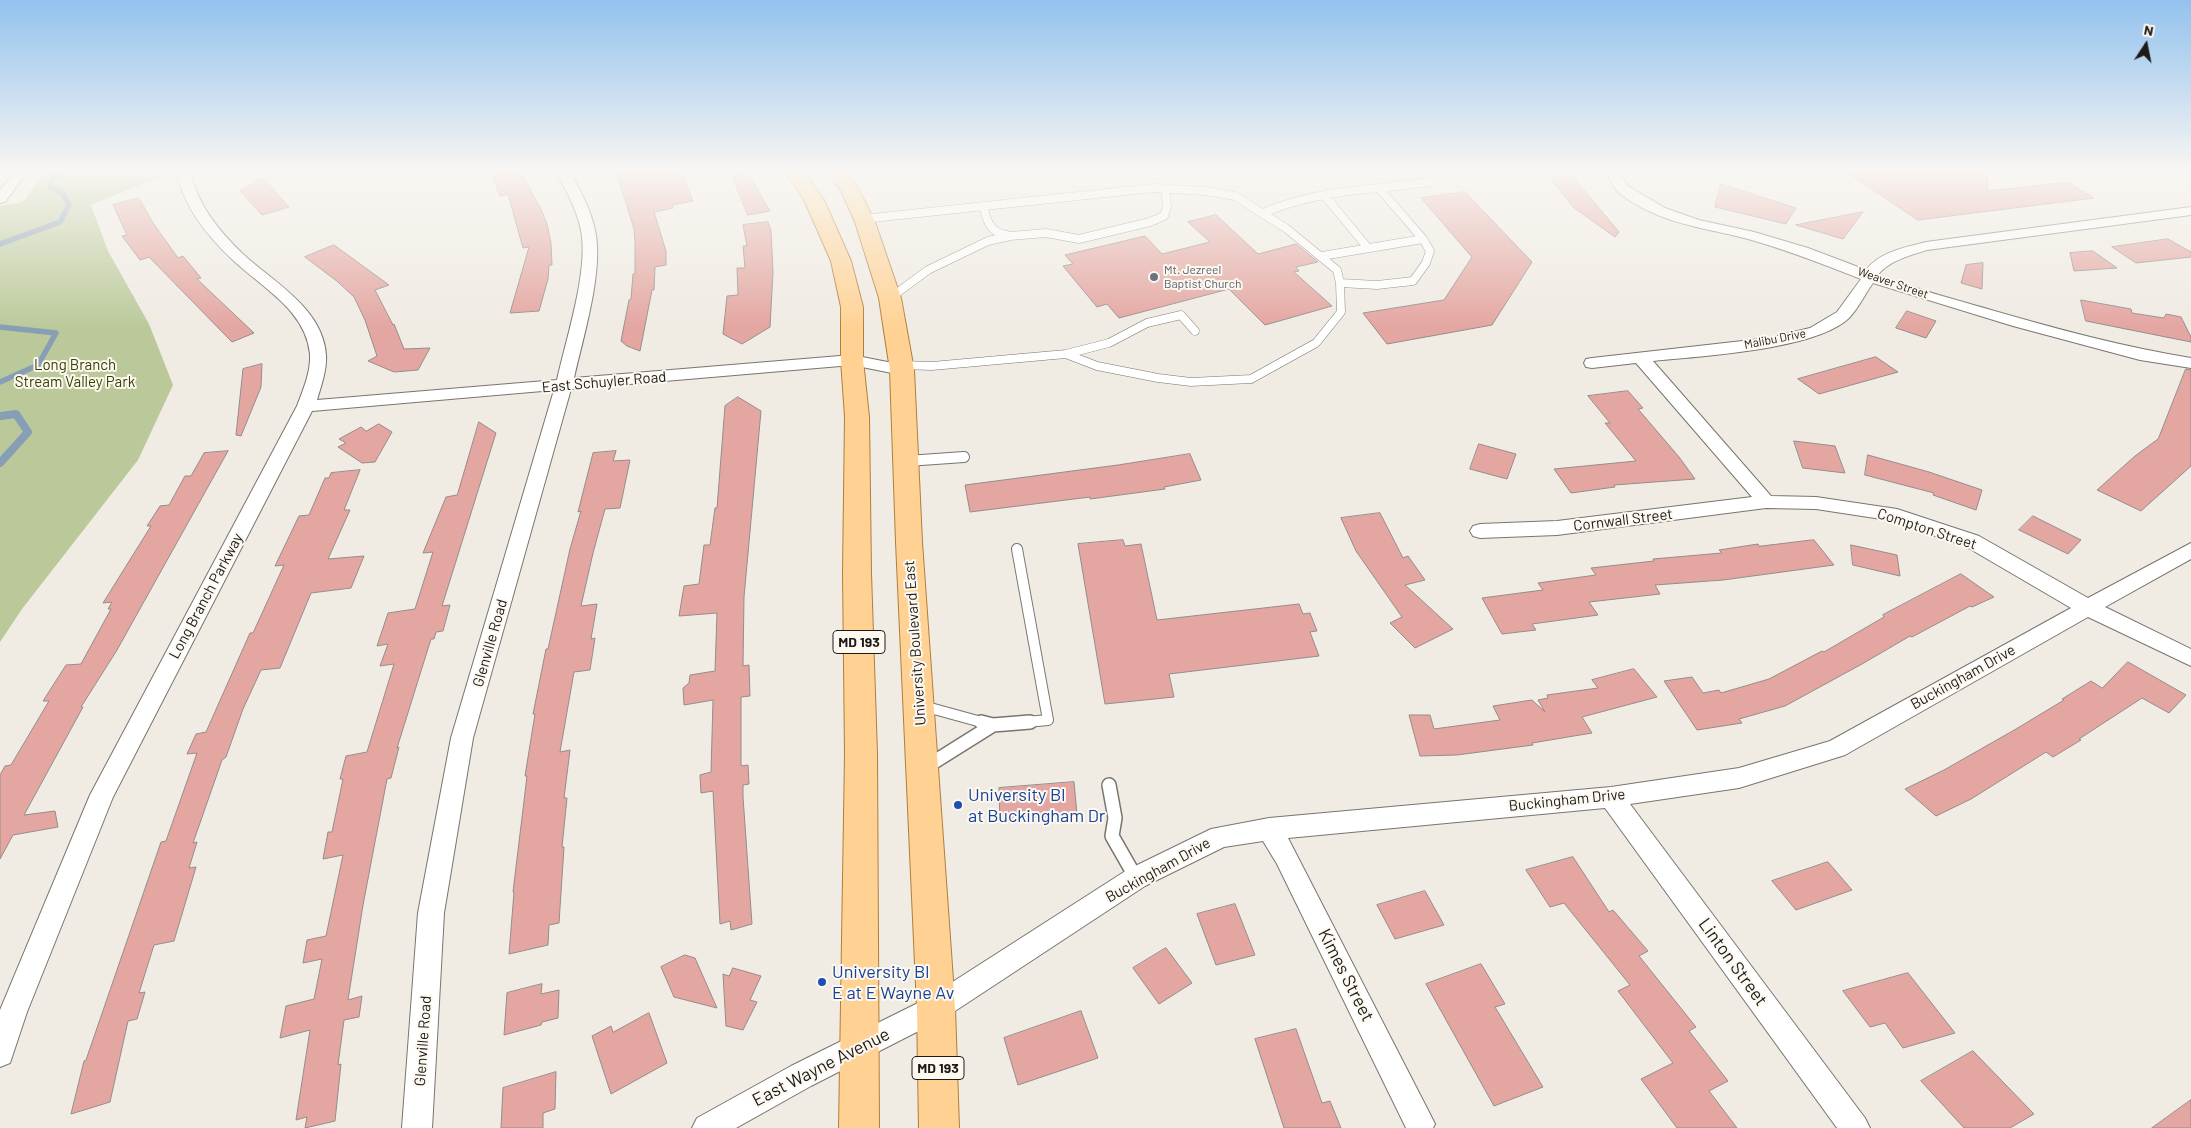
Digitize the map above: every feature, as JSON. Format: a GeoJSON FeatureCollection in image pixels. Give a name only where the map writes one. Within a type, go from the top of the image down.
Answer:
{"type":"FeatureCollection","features":[{"type":"Feature","properties":{"kind":"main road","name":"MD 193"},"geometry":{"type":"LineString","coordinates":[[824,223],[841,261],[852,307],[852,360],[857,417],[857,573],[861,754],[859,1128]]}},
{"type":"Feature","properties":{"kind":"main road","name":"University Boulevard East"},"geometry":{"type":"LineString","coordinates":[[864,223],[890,298],[901,367],[936,1008],[939,1128]]}},
{"type":"Feature","properties":{"kind":"street","name":"Long Branch Parkway"},"geometry":{"type":"LineString","coordinates":[[0,1053],[12,1012],[102,795],[306,406],[316,372],[318,353],[310,327],[298,308],[239,258],[207,223]]}},
{"type":"Feature","properties":{"kind":"street","name":"Glenville Road"},"geometry":{"type":"LineString","coordinates":[[417,1128],[432,913],[462,738],[564,386],[590,268],[588,230],[585,223]]}},
{"type":"Feature","properties":{"kind":"street","name":"Weaver Street"},"geometry":{"type":"LineString","coordinates":[[1691,223],[1803,250],[1896,286],[2019,323],[2140,355],[2191,363]]}},
{"type":"Feature","properties":{"kind":"street","name":"Malibu Drive"},"geometry":{"type":"LineString","coordinates":[[1592,362],[1769,343],[1816,331],[1843,315],[1876,266],[1904,252],[1926,246],[2103,223]]}},
{"type":"Feature","properties":{"kind":"street"},"geometry":{"type":"LineString","coordinates":[[1640,358],[1766,502]]}},
{"type":"Feature","properties":{"kind":"street","name":"East Schuyler Road"},"geometry":{"type":"LineString","coordinates":[[306,406],[564,386],[852,360],[901,367]]}},
{"type":"Feature","properties":{"kind":"street","name":"Cornwall Street"},"geometry":{"type":"LineString","coordinates":[[1480,531],[1557,528],[1766,502]]}},
{"type":"Feature","properties":{"kind":"street","name":"Compton Street"},"geometry":{"type":"LineString","coordinates":[[1766,502],[1816,503],[1890,514],[1972,541],[2088,608],[2191,658]]}},
{"type":"Feature","properties":{"kind":"street","name":"Buckingham Drive"},"geometry":{"type":"LineString","coordinates":[[936,1008],[1136,878],[1220,837],[1268,829],[1611,797],[1739,778],[1837,748],[2191,550]]}},
{"type":"Feature","properties":{"kind":"street","name":"Linton Street"},"geometry":{"type":"LineString","coordinates":[[1611,797],[1855,1128]]}},
{"type":"Feature","properties":{"kind":"street","name":"Kimes Street"},"geometry":{"type":"LineString","coordinates":[[1268,829],[1286,856],[1420,1124]]}},
{"type":"Feature","properties":{"kind":"street","name":"East Wayne Avenue"},"geometry":{"type":"LineString","coordinates":[[707,1128],[801,1076],[936,1008]]}},
{"type":"Feature","properties":{"kind":"lane"},"geometry":{"type":"LineString","coordinates":[[988,223],[989,228],[997,234],[1010,236]]}},
{"type":"Feature","properties":{"kind":"lane"},"geometry":{"type":"LineString","coordinates":[[890,298],[928,270],[988,241],[1010,236],[1046,233],[1079,239],[1147,223]]}},
{"type":"Feature","properties":{"kind":"lane"},"geometry":{"type":"LineString","coordinates":[[1066,354],[1097,366],[1158,378],[1191,382],[1252,379],[1298,354],[1316,342],[1341,312],[1340,283],[1337,270],[1322,256],[1275,223]]}},
{"type":"Feature","properties":{"kind":"lane"},"geometry":{"type":"LineString","coordinates":[[1347,223],[1368,248]]}},
{"type":"Feature","properties":{"kind":"lane"},"geometry":{"type":"LineString","coordinates":[[1340,283],[1394,286],[1413,281],[1426,263],[1430,251],[1423,239],[1409,223]]}},
{"type":"Feature","properties":{"kind":"lane"},"geometry":{"type":"LineString","coordinates":[[1322,256],[1423,239]]}},
{"type":"Feature","properties":{"kind":"lane"},"geometry":{"type":"LineString","coordinates":[[901,367],[1066,354],[1109,343],[1147,323],[1181,315],[1195,331]]}},
{"type":"Feature","properties":{"kind":"lane"},"geometry":{"type":"LineString","coordinates":[[906,461],[964,458]]}},
{"type":"Feature","properties":{"kind":"lane"},"geometry":{"type":"LineString","coordinates":[[919,705],[993,725],[1048,720],[1017,549]]}},
{"type":"Feature","properties":{"kind":"lane"},"geometry":{"type":"LineString","coordinates":[[923,769],[993,725]]}},
{"type":"Feature","properties":{"kind":"lane"},"geometry":{"type":"LineString","coordinates":[[1108,785],[1115,818],[1112,836],[1136,878]]}},
{"type":"Feature","properties":{"kind":"green space","name":"Long Branch Stream Valley Park"},"geometry":{"type":"Polygon","coordinates":[[[0,223],[98,223],[108,251],[149,324],[173,385],[138,460],[22,609],[0,642],[0,223]]]}},
{"type":"Feature","properties":{"kind":"building"},"geometry":{"type":"Polygon","coordinates":[[[121,223],[153,223],[178,258],[183,256],[201,278],[197,279],[254,333],[232,342],[149,257],[140,260],[122,236],[127,235],[121,223]]]}},
{"type":"Feature","properties":{"kind":"building"},"geometry":{"type":"Polygon","coordinates":[[[516,223],[546,223],[551,243],[552,265],[549,265],[548,279],[539,311],[510,313],[529,247],[523,248],[516,223]]]}},
{"type":"Feature","properties":{"kind":"building"},"geometry":{"type":"Polygon","coordinates":[[[632,223],[657,223],[666,251],[666,265],[655,267],[654,290],[652,290],[640,351],[627,346],[621,341],[629,300],[631,299],[633,274],[635,274],[634,229],[632,223]]]}},
{"type":"Feature","properties":{"kind":"building"},"geometry":{"type":"Polygon","coordinates":[[[768,223],[771,231],[773,272],[770,327],[742,344],[723,334],[727,296],[738,295],[737,268],[745,268],[743,246],[747,246],[743,225],[768,223]]]}},
{"type":"Feature","properties":{"kind":"building"},"geometry":{"type":"Polygon","coordinates":[[[1189,223],[1224,223],[1258,254],[1296,244],[1318,262],[1296,267],[1299,271],[1294,272],[1332,306],[1265,325],[1229,289],[1119,318],[1107,304],[1097,307],[1063,266],[1073,264],[1065,255],[1145,236],[1162,254],[1210,242],[1189,223]]]}},
{"type":"Feature","properties":{"kind":"building"},"geometry":{"type":"Polygon","coordinates":[[[1442,223],[1494,223],[1532,262],[1492,325],[1387,344],[1363,313],[1444,300],[1472,257],[1442,223]]]}},
{"type":"Feature","properties":{"kind":"building"},"geometry":{"type":"Polygon","coordinates":[[[1595,223],[1611,223],[1619,232],[1615,237],[1595,223]]]}},
{"type":"Feature","properties":{"kind":"building"},"geometry":{"type":"Polygon","coordinates":[[[1808,223],[1855,223],[1843,239],[1796,225],[1808,223]]]}},
{"type":"Feature","properties":{"kind":"building"},"geometry":{"type":"Polygon","coordinates":[[[2168,239],[2191,252],[2191,257],[2136,263],[2112,247],[2168,239]]]}},
{"type":"Feature","properties":{"kind":"building"},"geometry":{"type":"Polygon","coordinates":[[[334,245],[389,285],[375,290],[394,324],[404,349],[430,348],[418,370],[394,372],[368,361],[377,356],[365,320],[354,297],[338,282],[305,257],[334,245]]]}},
{"type":"Feature","properties":{"kind":"building"},"geometry":{"type":"Polygon","coordinates":[[[2093,251],[2117,268],[2074,271],[2070,253],[2093,251]]]}},
{"type":"Feature","properties":{"kind":"building"},"geometry":{"type":"Polygon","coordinates":[[[1983,263],[1982,289],[1961,283],[1966,265],[1983,263]]]}},
{"type":"Feature","properties":{"kind":"building"},"geometry":{"type":"Polygon","coordinates":[[[2081,300],[2131,309],[2132,313],[2164,318],[2166,314],[2181,317],[2191,337],[2191,342],[2086,321],[2081,300]]]}},
{"type":"Feature","properties":{"kind":"building"},"geometry":{"type":"Polygon","coordinates":[[[1907,311],[1936,321],[1926,338],[1896,328],[1907,311]]]}},
{"type":"Feature","properties":{"kind":"building"},"geometry":{"type":"Polygon","coordinates":[[[1876,357],[1898,372],[1819,394],[1798,379],[1876,357]]]}},
{"type":"Feature","properties":{"kind":"building"},"geometry":{"type":"Polygon","coordinates":[[[262,364],[261,387],[241,436],[236,435],[243,369],[262,364]]]}},
{"type":"Feature","properties":{"kind":"building"},"geometry":{"type":"Polygon","coordinates":[[[2186,369],[2191,370],[2191,466],[2141,511],[2097,490],[2135,456],[2158,439],[2186,369]]]}},
{"type":"Feature","properties":{"kind":"building"},"geometry":{"type":"Polygon","coordinates":[[[1628,391],[1643,408],[1638,409],[1695,479],[1614,485],[1615,487],[1571,493],[1554,469],[1636,461],[1605,423],[1610,423],[1588,396],[1628,391]]]}},
{"type":"Feature","properties":{"kind":"building"},"geometry":{"type":"Polygon","coordinates":[[[738,397],[761,411],[744,597],[743,666],[749,665],[750,696],[741,697],[741,766],[748,765],[749,784],[743,785],[743,797],[752,924],[731,930],[730,921],[720,924],[713,791],[701,793],[700,775],[711,772],[713,700],[684,705],[683,688],[689,683],[690,675],[715,671],[717,613],[679,616],[684,586],[699,584],[704,545],[710,545],[715,508],[717,508],[725,406],[738,397]]]}},
{"type":"Feature","properties":{"kind":"building"},"geometry":{"type":"Polygon","coordinates":[[[479,422],[496,433],[442,606],[450,605],[443,631],[436,632],[434,639],[431,639],[397,748],[399,747],[391,778],[387,779],[363,905],[348,1000],[362,996],[359,1017],[344,1020],[338,1065],[341,1064],[335,1121],[305,1128],[307,1117],[296,1120],[310,1030],[280,1038],[286,1006],[314,999],[322,959],[303,963],[307,940],[326,936],[343,855],[323,859],[328,832],[332,832],[343,779],[340,779],[346,756],[367,752],[394,664],[380,666],[388,644],[377,646],[388,613],[415,609],[433,552],[423,553],[446,497],[457,495],[479,422]]]}},
{"type":"Feature","properties":{"kind":"building"},"geometry":{"type":"Polygon","coordinates":[[[379,424],[392,432],[375,462],[362,463],[338,447],[346,443],[339,439],[361,427],[366,431],[379,424]]]}},
{"type":"Feature","properties":{"kind":"building"},"geometry":{"type":"Polygon","coordinates":[[[1794,441],[1835,446],[1845,473],[1803,468],[1794,441]]]}},
{"type":"Feature","properties":{"kind":"building"},"geometry":{"type":"Polygon","coordinates":[[[1479,444],[1516,454],[1507,479],[1470,469],[1479,444]]]}},
{"type":"Feature","properties":{"kind":"building"},"geometry":{"type":"Polygon","coordinates":[[[228,451],[117,650],[81,707],[83,707],[24,815],[55,811],[58,827],[13,835],[0,859],[0,775],[5,766],[11,765],[49,701],[43,701],[66,665],[81,664],[111,609],[108,609],[112,602],[103,603],[151,526],[147,526],[160,506],[169,505],[185,476],[191,476],[204,453],[228,451]]]}},
{"type":"Feature","properties":{"kind":"building"},"geometry":{"type":"Polygon","coordinates":[[[616,451],[613,461],[630,460],[620,508],[605,509],[593,553],[581,606],[597,604],[591,639],[595,638],[590,670],[574,672],[560,752],[570,750],[564,798],[567,798],[562,847],[564,847],[559,923],[549,925],[548,945],[509,954],[513,892],[527,776],[525,776],[535,714],[533,714],[546,649],[548,649],[593,453],[616,451]]]}},
{"type":"Feature","properties":{"kind":"building"},"geometry":{"type":"Polygon","coordinates":[[[1190,454],[1201,480],[1164,487],[1165,489],[970,512],[965,485],[1190,454]]]}},
{"type":"Feature","properties":{"kind":"building"},"geometry":{"type":"Polygon","coordinates":[[[1868,455],[1929,472],[1982,490],[1976,510],[1933,495],[1934,493],[1865,475],[1868,455]]]}},
{"type":"Feature","properties":{"kind":"building"},"geometry":{"type":"Polygon","coordinates":[[[360,470],[344,510],[350,510],[328,559],[364,556],[351,588],[311,593],[280,668],[261,670],[243,709],[226,757],[222,760],[193,843],[197,842],[189,868],[196,867],[174,941],[154,945],[139,993],[145,992],[137,1019],[128,1021],[110,1102],[71,1114],[84,1061],[86,1060],[161,842],[166,841],[197,753],[187,754],[196,734],[206,732],[250,633],[253,633],[284,565],[275,566],[299,516],[309,515],[325,478],[329,478],[331,473],[360,470]]]}},
{"type":"Feature","properties":{"kind":"building"},"geometry":{"type":"Polygon","coordinates":[[[1380,513],[1403,558],[1408,556],[1425,580],[1405,585],[1453,629],[1415,648],[1390,623],[1402,617],[1356,551],[1341,518],[1380,513]]]}},
{"type":"Feature","properties":{"kind":"building"},"geometry":{"type":"Polygon","coordinates":[[[2033,516],[2081,540],[2068,554],[2019,530],[2033,516]]]}},
{"type":"Feature","properties":{"kind":"building"},"geometry":{"type":"Polygon","coordinates":[[[1123,540],[1125,546],[1141,544],[1157,620],[1299,604],[1303,614],[1310,613],[1317,631],[1310,632],[1319,656],[1169,674],[1174,697],[1105,704],[1078,544],[1123,540]]]}},
{"type":"Feature","properties":{"kind":"building"},"geometry":{"type":"Polygon","coordinates":[[[1814,540],[1834,565],[1723,580],[1655,585],[1660,594],[1589,602],[1598,615],[1532,624],[1536,630],[1502,634],[1482,598],[1543,590],[1538,583],[1596,575],[1591,568],[1654,561],[1653,559],[1722,553],[1719,550],[1758,544],[1759,546],[1814,540]]]}},
{"type":"Feature","properties":{"kind":"building"},"geometry":{"type":"Polygon","coordinates":[[[1851,545],[1897,555],[1900,576],[1853,565],[1851,545]]]}},
{"type":"Feature","properties":{"kind":"building"},"geometry":{"type":"Polygon","coordinates":[[[1961,574],[1994,597],[1972,607],[1970,606],[1912,637],[1910,636],[1785,706],[1739,719],[1742,723],[1697,730],[1664,681],[1692,677],[1703,693],[1719,690],[1721,693],[1769,679],[1822,651],[1824,652],[1884,617],[1883,615],[1961,574]]]}},
{"type":"Feature","properties":{"kind":"building"},"geometry":{"type":"Polygon","coordinates":[[[2128,662],[2186,695],[2169,713],[2142,698],[2053,757],[2046,752],[1971,799],[1936,816],[1905,789],[1944,770],[2016,729],[2091,681],[2102,688],[2128,662]]]}},
{"type":"Feature","properties":{"kind":"building"},"geometry":{"type":"Polygon","coordinates":[[[1634,669],[1657,697],[1582,717],[1592,733],[1532,743],[1533,745],[1457,755],[1420,756],[1409,715],[1430,715],[1434,729],[1500,720],[1493,706],[1532,700],[1545,712],[1538,700],[1548,698],[1547,695],[1598,688],[1592,680],[1634,669]]]}},
{"type":"Feature","properties":{"kind":"building"},"geometry":{"type":"Polygon","coordinates":[[[1074,782],[1077,814],[1000,821],[999,788],[1074,782]]]}},
{"type":"Feature","properties":{"kind":"building"},"geometry":{"type":"Polygon","coordinates":[[[1573,857],[1609,912],[1613,910],[1648,951],[1639,956],[1696,1027],[1689,1031],[1728,1081],[1709,1091],[1737,1128],[1677,1128],[1641,1079],[1673,1063],[1618,991],[1630,985],[1564,903],[1550,907],[1526,870],[1573,857]]]}},
{"type":"Feature","properties":{"kind":"building"},"geometry":{"type":"Polygon","coordinates":[[[1828,862],[1852,890],[1796,910],[1772,881],[1828,862]]]}},
{"type":"Feature","properties":{"kind":"building"},"geometry":{"type":"Polygon","coordinates":[[[1425,891],[1444,925],[1395,939],[1377,905],[1425,891]]]}},
{"type":"Feature","properties":{"kind":"building"},"geometry":{"type":"Polygon","coordinates":[[[1235,904],[1255,955],[1216,965],[1197,914],[1235,904]]]}},
{"type":"Feature","properties":{"kind":"building"},"geometry":{"type":"Polygon","coordinates":[[[1166,948],[1192,983],[1159,1004],[1133,968],[1166,948]]]}},
{"type":"Feature","properties":{"kind":"building"},"geometry":{"type":"Polygon","coordinates":[[[685,955],[695,958],[717,1008],[674,997],[661,967],[685,955]]]}},
{"type":"Feature","properties":{"kind":"building"},"geometry":{"type":"Polygon","coordinates":[[[1481,964],[1505,1004],[1495,1007],[1543,1087],[1494,1106],[1426,984],[1481,964]]]}},
{"type":"Feature","properties":{"kind":"building"},"geometry":{"type":"Polygon","coordinates":[[[733,968],[761,976],[750,1000],[757,1002],[743,1030],[726,1026],[723,974],[729,976],[733,968]]]}},
{"type":"Feature","properties":{"kind":"building"},"geometry":{"type":"Polygon","coordinates":[[[1908,973],[1955,1033],[1903,1048],[1885,1023],[1870,1027],[1843,991],[1908,973]]]}},
{"type":"Feature","properties":{"kind":"building"},"geometry":{"type":"Polygon","coordinates":[[[542,984],[541,994],[559,990],[558,1018],[542,1022],[541,1025],[504,1035],[507,993],[542,984]]]}},
{"type":"Feature","properties":{"kind":"building"},"geometry":{"type":"Polygon","coordinates":[[[1081,1011],[1098,1058],[1018,1085],[1004,1038],[1081,1011]]]}},
{"type":"Feature","properties":{"kind":"building"},"geometry":{"type":"Polygon","coordinates":[[[649,1013],[667,1063],[611,1094],[592,1036],[611,1026],[613,1032],[649,1013]]]}},
{"type":"Feature","properties":{"kind":"building"},"geometry":{"type":"Polygon","coordinates":[[[1296,1029],[1322,1103],[1330,1101],[1341,1128],[1284,1128],[1255,1039],[1296,1029]]]}},
{"type":"Feature","properties":{"kind":"building"},"geometry":{"type":"Polygon","coordinates":[[[1973,1051],[2034,1114],[2010,1128],[1964,1128],[1921,1081],[1973,1051]]]}},
{"type":"Feature","properties":{"kind":"building"},"geometry":{"type":"Polygon","coordinates":[[[556,1072],[555,1109],[543,1113],[543,1128],[501,1128],[503,1088],[556,1072]]]}},
{"type":"Feature","properties":{"kind":"building"},"geometry":{"type":"Polygon","coordinates":[[[2191,1100],[2191,1128],[2152,1128],[2191,1100]]]}},
{"type":"Feature","properties":{"kind":"waterway"},"geometry":{"type":"LineString","coordinates":[[0,244],[58,223]]}},
{"type":"Feature","properties":{"kind":"waterway"},"geometry":{"type":"LineString","coordinates":[[0,327],[56,333],[38,365],[0,382]]}},
{"type":"Feature","properties":{"kind":"waterway"},"geometry":{"type":"LineString","coordinates":[[0,416],[16,414],[28,432],[0,463]]}},
{"type":"Feature","properties":{"kind":"place","name":"Mt. Jezreel Baptist Church"},"geometry":{"type":"Point","coordinates":[1154,277]}},
{"type":"Feature","properties":{"kind":"place","name":"University Bl at Buckingham Dr"},"geometry":{"type":"Point","coordinates":[958,805]}},
{"type":"Feature","properties":{"kind":"place","name":"University Bl E at E Wayne Av"},"geometry":{"type":"Point","coordinates":[822,982]}}]}
